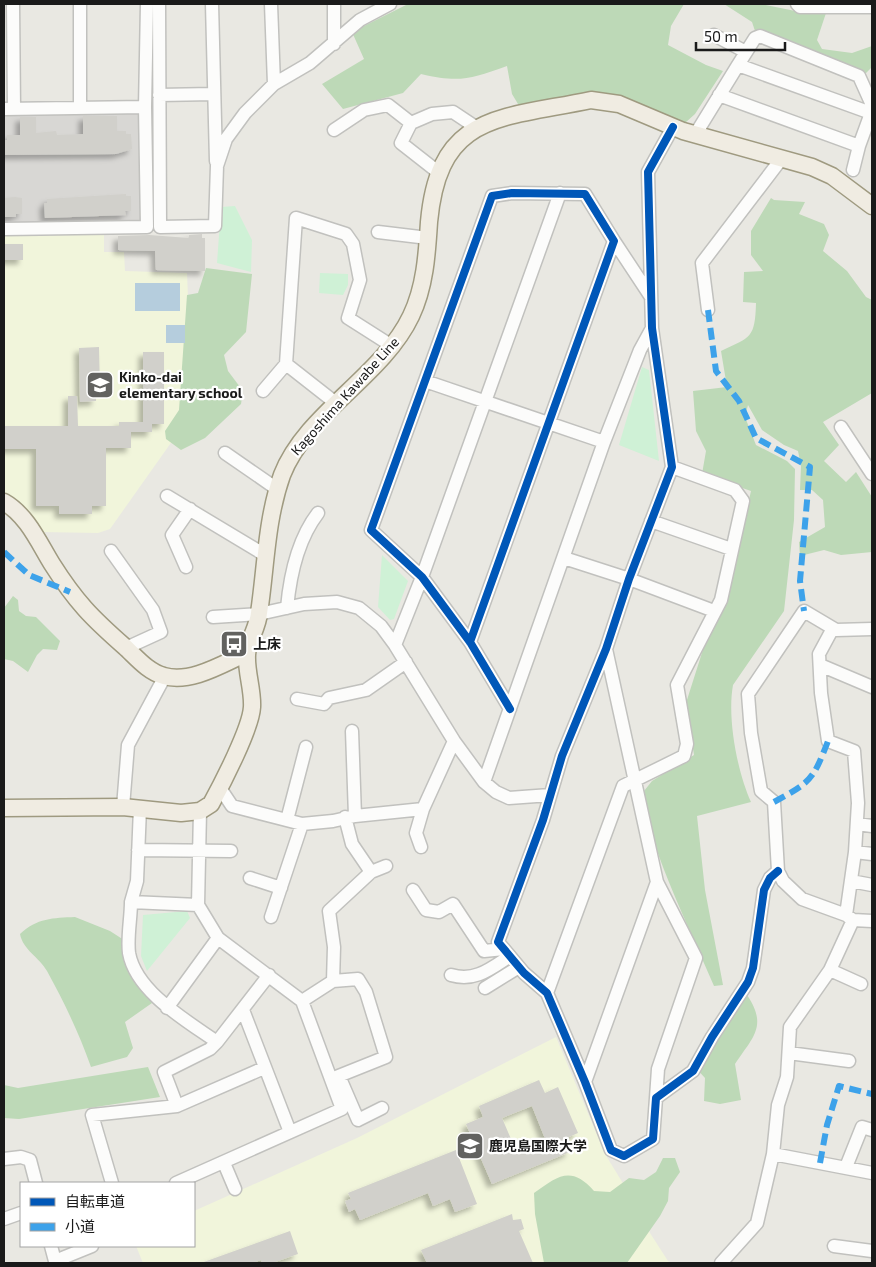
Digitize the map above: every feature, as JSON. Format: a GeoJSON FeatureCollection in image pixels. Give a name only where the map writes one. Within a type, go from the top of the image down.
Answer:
{"type":"FeatureCollection","features":[{"type":"Feature","properties":{"kind":"main road","name":"Kagoshima Kawabe Line"},"geometry":{"type":"LineString","coordinates":[[200,811],[211,804],[220,788],[247,728],[252,708],[247,653],[259,614],[269,524],[277,489],[294,450],[392,346],[406,326],[419,294],[428,238],[432,194],[438,172],[447,154],[455,144],[477,128],[502,119],[597,100],[619,104],[695,135],[782,158],[826,173],[872,206]]}},
{"type":"Feature","properties":{"kind":"main road"},"geometry":{"type":"LineString","coordinates":[[4,502],[15,510],[31,528],[79,605],[137,659],[164,676],[188,676],[213,668],[247,653]]}},
{"type":"Feature","properties":{"kind":"main road"},"geometry":{"type":"LineString","coordinates":[[4,808],[123,807],[181,814],[200,811]]}},
{"type":"Feature","properties":{"kind":"street"},"geometry":{"type":"LineString","coordinates":[[13,4],[9,109],[145,107]]}},
{"type":"Feature","properties":{"kind":"street"},"geometry":{"type":"LineString","coordinates":[[80,4],[80,108]]}},
{"type":"Feature","properties":{"kind":"street"},"geometry":{"type":"LineString","coordinates":[[4,229],[147,226],[145,107],[147,4]]}},
{"type":"Feature","properties":{"kind":"street"},"geometry":{"type":"LineString","coordinates":[[159,4],[160,227],[215,226],[217,166],[213,94],[212,4]]}},
{"type":"Feature","properties":{"kind":"street"},"geometry":{"type":"LineString","coordinates":[[272,4],[274,84]]}},
{"type":"Feature","properties":{"kind":"street"},"geometry":{"type":"LineString","coordinates":[[334,4],[334,44]]}},
{"type":"Feature","properties":{"kind":"street"},"geometry":{"type":"LineString","coordinates":[[217,166],[226,139],[245,113],[274,84],[310,63],[360,20],[390,4]]}},
{"type":"Feature","properties":{"kind":"street"},"geometry":{"type":"LineString","coordinates":[[797,4],[800,7],[857,5],[872,7]]}},
{"type":"Feature","properties":{"kind":"street"},"geometry":{"type":"LineString","coordinates":[[714,35],[746,52]]}},
{"type":"Feature","properties":{"kind":"street"},"geometry":{"type":"LineString","coordinates":[[695,135],[755,38],[760,36],[859,76],[872,105],[864,143],[854,170]]}},
{"type":"Feature","properties":{"kind":"street"},"geometry":{"type":"LineString","coordinates":[[738,65],[871,113]]}},
{"type":"Feature","properties":{"kind":"street"},"geometry":{"type":"LineString","coordinates":[[159,95],[213,94]]}},
{"type":"Feature","properties":{"kind":"street"},"geometry":{"type":"LineString","coordinates":[[720,95],[864,143]]}},
{"type":"Feature","properties":{"kind":"street"},"geometry":{"type":"LineString","coordinates":[[334,130],[364,110],[388,105],[411,123]]}},
{"type":"Feature","properties":{"kind":"street"},"geometry":{"type":"LineString","coordinates":[[438,172],[401,142],[411,123],[432,114],[453,112],[477,128]]}},
{"type":"Feature","properties":{"kind":"street"},"geometry":{"type":"LineString","coordinates":[[606,649],[636,779],[657,882],[696,958],[658,1070],[653,1139],[624,1156],[611,1150],[586,1082],[547,993],[519,967],[498,942],[577,716],[606,649],[629,579],[672,467],[652,328],[648,172],[673,127]]}},
{"type":"Feature","properties":{"kind":"street"},"geometry":{"type":"LineString","coordinates":[[708,310],[702,263],[782,158]]}},
{"type":"Feature","properties":{"kind":"street"},"geometry":{"type":"LineString","coordinates":[[510,708],[470,642],[422,577],[371,530],[492,196],[512,193],[585,194],[652,298]]}},
{"type":"Feature","properties":{"kind":"street"},"geometry":{"type":"LineString","coordinates":[[395,645],[422,577],[560,193]]}},
{"type":"Feature","properties":{"kind":"street"},"geometry":{"type":"LineString","coordinates":[[263,391],[286,364],[296,218],[346,234],[354,244],[360,280],[348,318],[392,346]]}},
{"type":"Feature","properties":{"kind":"street"},"geometry":{"type":"LineString","coordinates":[[378,232],[428,238]]}},
{"type":"Feature","properties":{"kind":"street"},"geometry":{"type":"LineString","coordinates":[[470,642],[614,241]]}},
{"type":"Feature","properties":{"kind":"street"},"geometry":{"type":"LineString","coordinates":[[484,782],[604,442],[640,350],[652,328]]}},
{"type":"Feature","properties":{"kind":"street"},"geometry":{"type":"LineString","coordinates":[[286,364],[337,404]]}},
{"type":"Feature","properties":{"kind":"street"},"geometry":{"type":"LineString","coordinates":[[425,381],[604,442]]}},
{"type":"Feature","properties":{"kind":"street"},"geometry":{"type":"LineString","coordinates":[[841,427],[872,474]]}},
{"type":"Feature","properties":{"kind":"street"},"geometry":{"type":"LineString","coordinates":[[225,453],[277,489]]}},
{"type":"Feature","properties":{"kind":"street"},"geometry":{"type":"LineString","coordinates":[[547,993],[623,786],[684,756],[687,744],[677,685],[721,600],[743,502],[735,490],[672,467]]}},
{"type":"Feature","properties":{"kind":"street"},"geometry":{"type":"LineString","coordinates":[[167,496],[265,554]]}},
{"type":"Feature","properties":{"kind":"street"},"geometry":{"type":"LineString","coordinates":[[186,567],[172,535],[190,509]]}},
{"type":"Feature","properties":{"kind":"street"},"geometry":{"type":"LineString","coordinates":[[287,608],[289,587],[303,536],[318,513]]}},
{"type":"Feature","properties":{"kind":"street"},"geometry":{"type":"LineString","coordinates":[[651,521],[731,549]]}},
{"type":"Feature","properties":{"kind":"street"},"geometry":{"type":"LineString","coordinates":[[111,551],[153,610],[162,632],[126,648]]}},
{"type":"Feature","properties":{"kind":"street"},"geometry":{"type":"LineString","coordinates":[[564,558],[629,579],[714,611]]}},
{"type":"Feature","properties":{"kind":"street"},"geometry":{"type":"LineString","coordinates":[[213,617],[259,614],[304,604],[337,602],[359,608],[381,626],[395,645],[454,742],[484,782],[496,792],[509,798],[550,795]]}},
{"type":"Feature","properties":{"kind":"street"},"geometry":{"type":"LineString","coordinates":[[872,628],[833,628],[804,611],[748,694],[751,733],[761,791],[774,802],[778,871],[783,881],[802,899],[849,918],[872,921]]}},
{"type":"Feature","properties":{"kind":"street"},"geometry":{"type":"LineString","coordinates":[[721,1263],[757,1223],[773,1154],[778,1105],[787,1077],[790,1028],[830,970],[849,918],[858,803],[854,751],[828,741],[821,693],[819,654],[833,628]]}},
{"type":"Feature","properties":{"kind":"street"},"geometry":{"type":"LineString","coordinates":[[296,699],[324,704],[329,698],[366,690],[406,662]]}},
{"type":"Feature","properties":{"kind":"street"},"geometry":{"type":"LineString","coordinates":[[820,665],[872,687]]}},
{"type":"Feature","properties":{"kind":"street"},"geometry":{"type":"LineString","coordinates":[[123,807],[128,745],[164,676]]}},
{"type":"Feature","properties":{"kind":"street"},"geometry":{"type":"LineString","coordinates":[[352,731],[350,816],[352,844],[371,872]]}},
{"type":"Feature","properties":{"kind":"street"},"geometry":{"type":"LineString","coordinates":[[421,847],[416,833],[423,809],[454,742]]}},
{"type":"Feature","properties":{"kind":"street"},"geometry":{"type":"LineString","coordinates":[[287,820],[306,747]]}},
{"type":"Feature","properties":{"kind":"street"},"geometry":{"type":"LineString","coordinates":[[220,788],[232,806],[302,824],[333,821],[350,816],[423,809]]}},
{"type":"Feature","properties":{"kind":"street"},"geometry":{"type":"LineString","coordinates":[[140,808],[137,881],[131,902],[129,953],[134,966],[152,994],[167,1008],[217,1042]]}},
{"type":"Feature","properties":{"kind":"street"},"geometry":{"type":"LineString","coordinates":[[200,811],[198,905],[218,938],[302,1001],[335,1077],[358,1120],[382,1108]]}},
{"type":"Feature","properties":{"kind":"street"},"geometry":{"type":"LineString","coordinates":[[271,917],[302,824]]}},
{"type":"Feature","properties":{"kind":"street"},"geometry":{"type":"LineString","coordinates":[[857,824],[872,826]]}},
{"type":"Feature","properties":{"kind":"street"},"geometry":{"type":"LineString","coordinates":[[138,850],[232,850]]}},
{"type":"Feature","properties":{"kind":"street"},"geometry":{"type":"LineString","coordinates":[[855,852],[872,854]]}},
{"type":"Feature","properties":{"kind":"street"},"geometry":{"type":"LineString","coordinates":[[333,981],[334,947],[329,911],[371,872],[386,866]]}},
{"type":"Feature","properties":{"kind":"street"},"geometry":{"type":"LineString","coordinates":[[656,1098],[693,1071],[712,1037],[748,982],[753,968],[764,890],[770,878],[778,871]]}},
{"type":"Feature","properties":{"kind":"street"},"geometry":{"type":"LineString","coordinates":[[250,878],[281,888]]}},
{"type":"Feature","properties":{"kind":"street"},"geometry":{"type":"LineString","coordinates":[[851,881],[872,885]]}},
{"type":"Feature","properties":{"kind":"street"},"geometry":{"type":"LineString","coordinates":[[586,1082],[657,882]]}},
{"type":"Feature","properties":{"kind":"street"},"geometry":{"type":"LineString","coordinates":[[413,890],[426,910],[439,912],[453,904],[484,951],[507,952]]}},
{"type":"Feature","properties":{"kind":"street"},"geometry":{"type":"LineString","coordinates":[[131,902],[198,905]]}},
{"type":"Feature","properties":{"kind":"street"},"geometry":{"type":"LineString","coordinates":[[167,1008],[218,938]]}},
{"type":"Feature","properties":{"kind":"street"},"geometry":{"type":"LineString","coordinates":[[451,975],[463,978],[483,974],[507,952]]}},
{"type":"Feature","properties":{"kind":"street"},"geometry":{"type":"LineString","coordinates":[[485,988],[519,967]]}},
{"type":"Feature","properties":{"kind":"street"},"geometry":{"type":"LineString","coordinates":[[830,970],[861,984]]}},
{"type":"Feature","properties":{"kind":"street"},"geometry":{"type":"LineString","coordinates":[[177,1106],[164,1072],[210,1049],[244,1010],[269,975]]}},
{"type":"Feature","properties":{"kind":"street"},"geometry":{"type":"LineString","coordinates":[[302,1001],[333,981],[358,979],[366,992],[386,1057],[335,1077]]}},
{"type":"Feature","properties":{"kind":"street"},"geometry":{"type":"LineString","coordinates":[[244,1010],[264,1068],[290,1132]]}},
{"type":"Feature","properties":{"kind":"street"},"geometry":{"type":"LineString","coordinates":[[789,1053],[849,1061]]}},
{"type":"Feature","properties":{"kind":"street"},"geometry":{"type":"LineString","coordinates":[[112,1182],[92,1115],[177,1106],[264,1068]]}},
{"type":"Feature","properties":{"kind":"street"},"geometry":{"type":"LineString","coordinates":[[178,1182],[342,1108],[335,1077]]}},
{"type":"Feature","properties":{"kind":"street"},"geometry":{"type":"LineString","coordinates":[[846,1167],[862,1128],[872,1130]]}},
{"type":"Feature","properties":{"kind":"street"},"geometry":{"type":"LineString","coordinates":[[773,1154],[872,1173]]}},
{"type":"Feature","properties":{"kind":"street"},"geometry":{"type":"LineString","coordinates":[[4,1159],[21,1157],[30,1160],[36,1182]]}},
{"type":"Feature","properties":{"kind":"street"},"geometry":{"type":"LineString","coordinates":[[224,1163],[235,1189]]}},
{"type":"Feature","properties":{"kind":"street"},"geometry":{"type":"LineString","coordinates":[[4,1219],[20,1213]]}},
{"type":"Feature","properties":{"kind":"street"},"geometry":{"type":"LineString","coordinates":[[834,1246],[872,1251]]}},
{"type":"Feature","properties":{"kind":"street"},"geometry":{"type":"LineString","coordinates":[[52,1247],[55,1262],[90,1247]]}},
{"type":"Feature","properties":{"kind":"shaded area"},"geometry":{"type":"Polygon","coordinates":[[[408,4],[684,4],[671,26],[668,45],[706,65],[723,71],[695,114],[685,123],[665,117],[627,98],[571,95],[521,109],[512,94],[507,66],[474,77],[456,79],[421,74],[403,93],[343,109],[322,84],[364,59],[352,32],[408,4]]]}},
{"type":"Feature","properties":{"kind":"shaded area"},"geometry":{"type":"Polygon","coordinates":[[[724,4],[761,4],[810,14],[828,7],[817,40],[822,49],[852,53],[872,46],[872,67],[865,74],[819,54],[756,34],[752,22],[724,4]]]}},
{"type":"Feature","properties":{"kind":"shaded area"},"geometry":{"type":"Polygon","coordinates":[[[138,113],[141,118],[141,219],[135,223],[4,224],[4,114],[138,113]]]}},
{"type":"Feature","properties":{"kind":"shaded area"},"geometry":{"type":"Polygon","coordinates":[[[771,198],[774,200],[805,202],[799,214],[824,224],[829,235],[823,251],[847,271],[866,297],[872,300],[872,393],[823,422],[839,445],[824,461],[846,482],[856,472],[872,497],[872,552],[841,555],[824,550],[800,556],[799,542],[825,527],[823,500],[812,490],[800,490],[801,466],[798,451],[784,445],[762,430],[748,405],[745,417],[756,445],[787,461],[795,469],[794,520],[784,611],[733,685],[731,698],[734,744],[741,775],[751,802],[697,816],[705,890],[723,985],[714,986],[664,869],[640,796],[652,781],[694,755],[686,703],[707,637],[726,600],[751,491],[702,474],[706,451],[696,431],[693,391],[727,387],[721,351],[745,339],[752,330],[756,303],[743,302],[744,272],[763,271],[751,255],[751,231],[771,198]]]}},
{"type":"Feature","properties":{"kind":"shaded area"},"geometry":{"type":"Polygon","coordinates":[[[235,206],[252,240],[251,272],[217,263],[221,207],[235,206]]]}},
{"type":"Feature","properties":{"kind":"shaded area","name":"Kinko-dai elementary school"},"geometry":{"type":"Polygon","coordinates":[[[4,234],[104,234],[104,252],[124,252],[125,271],[187,273],[190,347],[197,406],[110,529],[98,533],[41,532],[36,521],[23,506],[4,494],[4,234]]]}},
{"type":"Feature","properties":{"kind":"shaded area"},"geometry":{"type":"Polygon","coordinates":[[[206,268],[252,274],[246,332],[224,355],[228,371],[243,391],[241,404],[205,438],[181,450],[166,439],[165,431],[179,410],[187,295],[198,293],[206,268]]]}},
{"type":"Feature","properties":{"kind":"shaded area"},"geometry":{"type":"Polygon","coordinates":[[[320,273],[348,274],[348,285],[343,295],[319,293],[320,273]]]}},
{"type":"Feature","properties":{"kind":"shaded area"},"geometry":{"type":"Polygon","coordinates":[[[642,367],[649,370],[659,461],[619,445],[642,367]]]}},
{"type":"Feature","properties":{"kind":"shaded area"},"geometry":{"type":"Polygon","coordinates":[[[382,555],[408,581],[394,619],[390,620],[378,607],[382,555]]]}},
{"type":"Feature","properties":{"kind":"shaded area"},"geometry":{"type":"Polygon","coordinates":[[[13,596],[18,600],[19,611],[26,616],[36,617],[60,641],[57,650],[43,649],[37,655],[28,672],[13,661],[4,659],[4,608],[13,596]]]}},
{"type":"Feature","properties":{"kind":"shaded area"},"geometry":{"type":"Polygon","coordinates":[[[187,911],[190,918],[147,971],[141,956],[143,915],[187,911]]]}},
{"type":"Feature","properties":{"kind":"shaded area"},"geometry":{"type":"Polygon","coordinates":[[[75,917],[110,931],[127,942],[152,1003],[125,1022],[133,1048],[127,1057],[91,1067],[65,1006],[47,971],[24,945],[20,934],[39,922],[75,917]]]}},
{"type":"Feature","properties":{"kind":"shaded area"},"geometry":{"type":"Polygon","coordinates":[[[747,995],[757,1015],[757,1023],[756,1031],[735,1064],[741,1100],[720,1104],[704,1101],[705,1078],[694,1066],[747,995]]]}},
{"type":"Feature","properties":{"kind":"shaded area","name":"鹿児島国際大学"},"geometry":{"type":"Polygon","coordinates":[[[556,1037],[605,1154],[640,1211],[650,1233],[668,1261],[672,1263],[143,1263],[136,1247],[195,1247],[195,1211],[357,1138],[556,1037]]]}},
{"type":"Feature","properties":{"kind":"shaded area"},"geometry":{"type":"Polygon","coordinates":[[[148,1067],[160,1097],[19,1119],[4,1118],[4,1085],[18,1088],[148,1067]]]}},
{"type":"Feature","properties":{"kind":"shaded area"},"geometry":{"type":"Polygon","coordinates":[[[663,1158],[675,1158],[680,1172],[669,1188],[668,1201],[660,1216],[627,1263],[544,1263],[535,1214],[534,1193],[557,1178],[564,1176],[578,1178],[594,1191],[610,1192],[629,1178],[644,1180],[656,1172],[663,1158]]]}},
{"type":"Feature","properties":{"kind":"water"},"geometry":{"type":"Polygon","coordinates":[[[135,283],[180,283],[180,311],[135,311],[135,283]]]}},
{"type":"Feature","properties":{"kind":"water"},"geometry":{"type":"Polygon","coordinates":[[[166,325],[185,325],[185,343],[166,343],[166,325]]]}},
{"type":"Feature","properties":{"kind":"building"},"geometry":{"type":"Polygon","coordinates":[[[83,116],[117,116],[117,131],[126,131],[126,134],[131,134],[132,149],[116,154],[4,155],[4,140],[7,140],[7,135],[20,135],[20,117],[36,117],[36,133],[56,131],[57,135],[83,134],[83,116]]]}},
{"type":"Feature","properties":{"kind":"building"},"geometry":{"type":"Polygon","coordinates":[[[126,194],[126,196],[131,196],[131,211],[125,211],[126,215],[45,218],[44,203],[47,203],[47,199],[126,194]]]}},
{"type":"Feature","properties":{"kind":"building"},"geometry":{"type":"Polygon","coordinates":[[[4,198],[22,198],[22,214],[16,214],[16,217],[4,217],[4,198]]]}},
{"type":"Feature","properties":{"kind":"building"},"geometry":{"type":"Polygon","coordinates":[[[202,234],[202,238],[205,238],[205,271],[156,270],[155,251],[118,250],[118,236],[149,235],[189,238],[189,235],[202,234]]]}},
{"type":"Feature","properties":{"kind":"building"},"geometry":{"type":"Polygon","coordinates":[[[4,244],[23,244],[23,260],[4,260],[4,244]]]}},
{"type":"Feature","properties":{"kind":"building"},"geometry":{"type":"Polygon","coordinates":[[[99,347],[100,389],[96,389],[96,401],[80,402],[79,348],[99,347]]]}},
{"type":"Feature","properties":{"kind":"building"},"geometry":{"type":"Polygon","coordinates":[[[143,352],[164,352],[164,424],[152,424],[152,432],[131,432],[131,448],[106,448],[106,506],[92,506],[92,514],[59,514],[59,506],[36,506],[36,449],[4,449],[4,426],[68,426],[68,396],[77,396],[78,426],[119,426],[119,422],[143,422],[143,352]]]}},
{"type":"Feature","properties":{"kind":"building"},"geometry":{"type":"Polygon","coordinates":[[[539,1080],[545,1093],[558,1087],[578,1133],[564,1139],[570,1152],[492,1184],[466,1124],[483,1117],[479,1106],[539,1080]],[[532,1106],[502,1118],[517,1153],[546,1141],[532,1106]]]}},
{"type":"Feature","properties":{"kind":"building"},"geometry":{"type":"Polygon","coordinates":[[[456,1150],[477,1204],[455,1212],[450,1199],[433,1206],[428,1193],[360,1220],[355,1209],[349,1212],[345,1201],[351,1199],[348,1193],[456,1150]]]}},
{"type":"Feature","properties":{"kind":"building"},"geometry":{"type":"Polygon","coordinates":[[[512,1214],[513,1220],[521,1219],[524,1229],[519,1231],[533,1263],[427,1263],[421,1250],[512,1214]]]}},
{"type":"Feature","properties":{"kind":"building"},"geometry":{"type":"Polygon","coordinates":[[[290,1231],[298,1254],[272,1263],[262,1263],[261,1260],[252,1263],[201,1263],[290,1231]]]}},
{"type":"Feature","properties":{"kind":"marked path"},"geometry":{"type":"LineString","coordinates":[[708,310],[716,371],[739,401],[756,438],[810,467],[800,581],[804,611]]}},
{"type":"Feature","properties":{"kind":"marked path"},"geometry":{"type":"LineString","coordinates":[[4,552],[29,575],[70,592]]}},
{"type":"Feature","properties":{"kind":"marked path"},"geometry":{"type":"LineString","coordinates":[[774,802],[796,790],[809,779],[828,741]]}},
{"type":"Feature","properties":{"kind":"marked path"},"geometry":{"type":"LineString","coordinates":[[820,1163],[827,1125],[839,1086],[872,1094]]}},
{"type":"Feature","properties":{"kind":"cycle path"},"geometry":{"type":"LineString","coordinates":[[673,127],[648,172],[652,328],[672,467],[629,579],[606,649],[562,756],[543,820],[498,942],[524,973],[547,993],[585,1082],[611,1150],[624,1156],[653,1139],[656,1098],[693,1071],[712,1037],[748,982],[753,968],[764,890],[770,878],[778,871]]}},
{"type":"Feature","properties":{"kind":"cycle path"},"geometry":{"type":"LineString","coordinates":[[470,642],[614,241],[585,194],[512,193],[492,196],[371,530],[422,577],[470,642],[510,709]]}},
{"type":"Feature","properties":{"kind":"place","name":"Kinko-dai elementary school"},"geometry":{"type":"Point","coordinates":[100,385]}},
{"type":"Feature","properties":{"kind":"place","name":"上床"},"geometry":{"type":"Point","coordinates":[234,644]}},
{"type":"Feature","properties":{"kind":"place","name":"鹿児島国際大学"},"geometry":{"type":"Point","coordinates":[470,1146]}}]}
